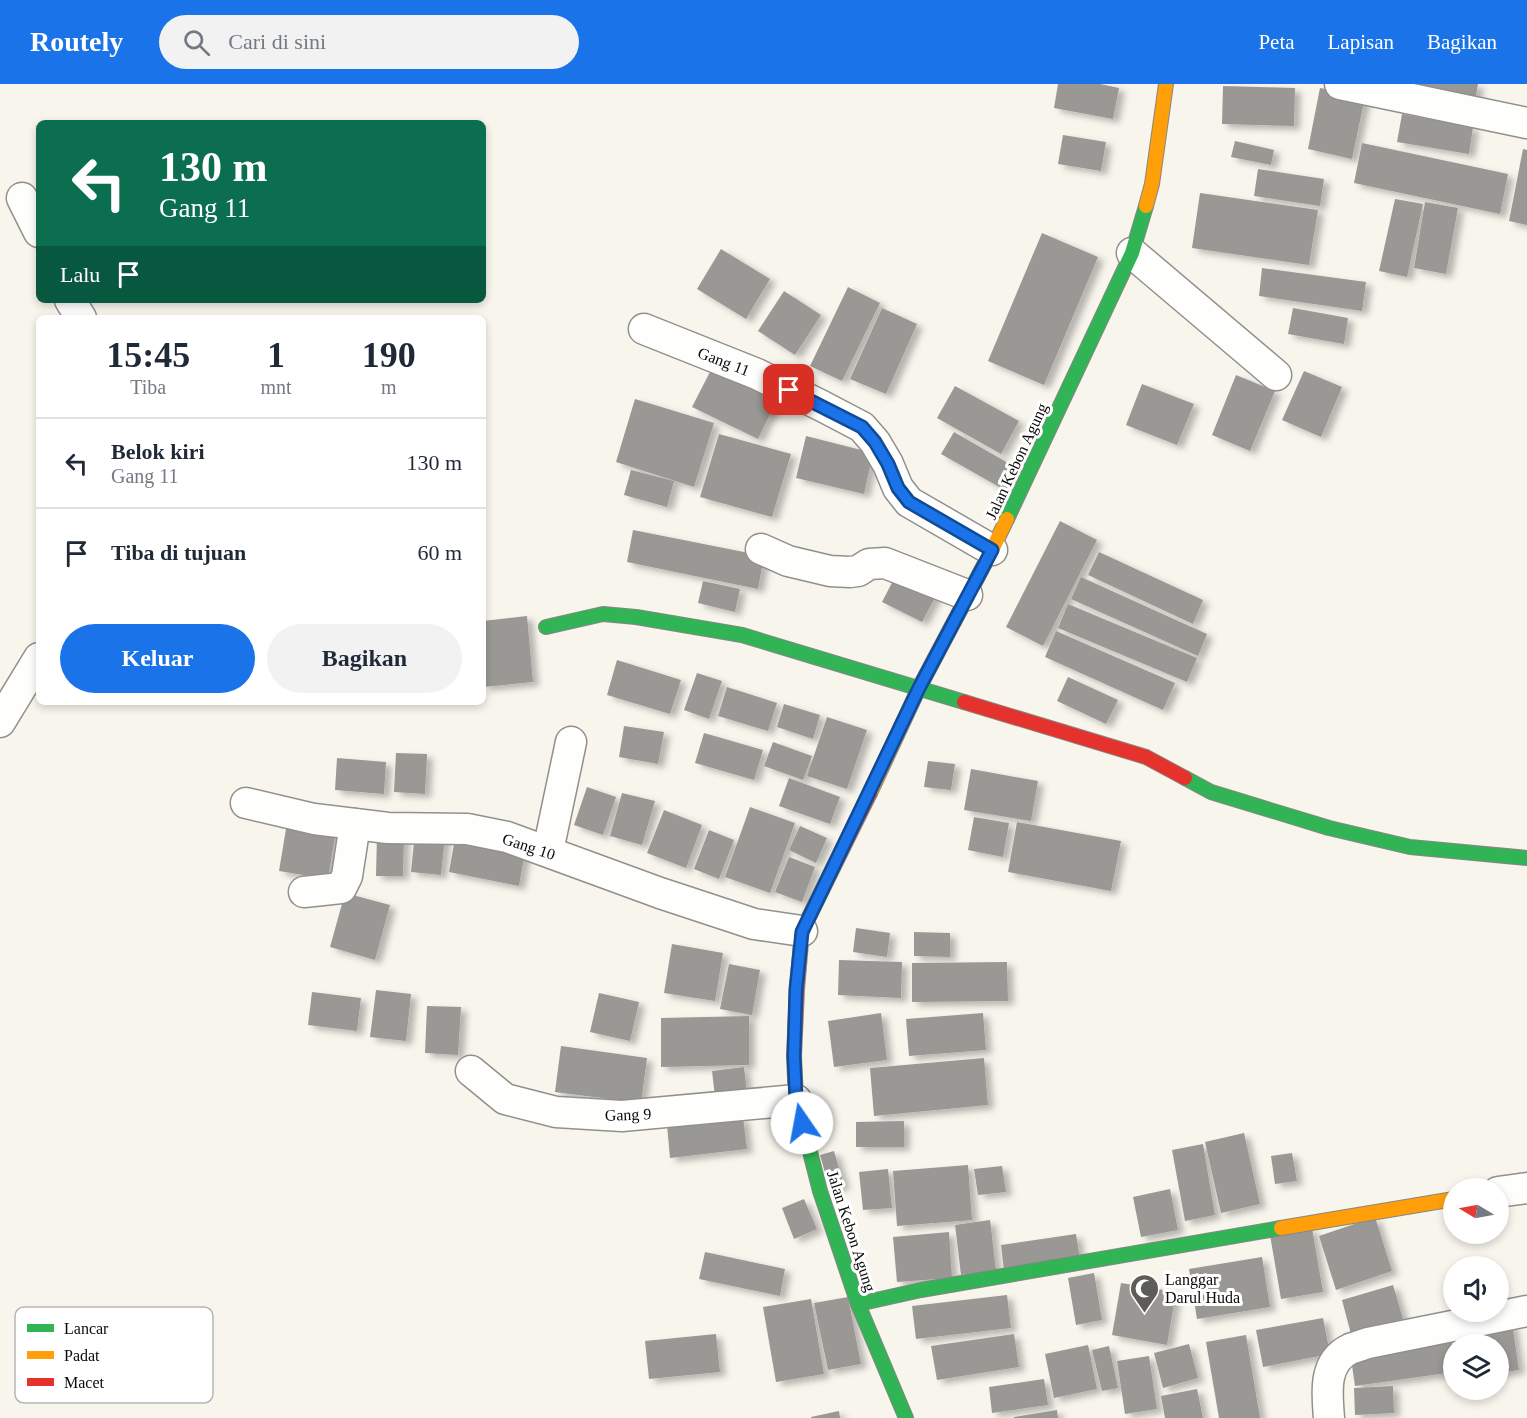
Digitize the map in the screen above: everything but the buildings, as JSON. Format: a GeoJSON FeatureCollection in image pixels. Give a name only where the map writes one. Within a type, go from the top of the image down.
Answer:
{"type":"FeatureCollection","features":[{"type":"Feature","properties":{"kind":"main road","name":"Jalan Kebon Agung"},"geometry":{"type":"LineString","coordinates":[[906,1418],[858,1304],[820,1191],[796,1100],[794,1056],[802,932],[919,688],[992,550],[1132,253],[1152,184],[1166,84]]}},
{"type":"Feature","properties":{"kind":"main road"},"geometry":{"type":"LineString","coordinates":[[546,627],[603,614],[636,617],[742,635],[1146,758],[1211,792],[1329,828],[1410,847],[1527,858]]}},
{"type":"Feature","properties":{"kind":"main road"},"geometry":{"type":"LineString","coordinates":[[858,1304],[932,1288],[1443,1201]]}},
{"type":"Feature","properties":{"kind":"street"},"geometry":{"type":"LineString","coordinates":[[1340,84],[1527,123]]}},
{"type":"Feature","properties":{"kind":"street"},"geometry":{"type":"LineString","coordinates":[[22,198],[36,226]]}},
{"type":"Feature","properties":{"kind":"street"},"geometry":{"type":"LineString","coordinates":[[1132,253],[1276,375]]}},
{"type":"Feature","properties":{"kind":"street","name":"Gang 11"},"geometry":{"type":"LineString","coordinates":[[644,329],[757,374],[862,427],[875,442],[898,488],[909,502],[992,550]]}},
{"type":"Feature","properties":{"kind":"street"},"geometry":{"type":"LineString","coordinates":[[761,549],[788,561],[830,571],[858,571],[869,564],[885,563],[967,595]]}},
{"type":"Feature","properties":{"kind":"street"},"geometry":{"type":"LineString","coordinates":[[0,722],[36,663]]}},
{"type":"Feature","properties":{"kind":"street"},"geometry":{"type":"LineString","coordinates":[[549,851],[571,742]]}},
{"type":"Feature","properties":{"kind":"street","name":"Gang 10"},"geometry":{"type":"LineString","coordinates":[[246,803],[314,819],[388,828],[467,829],[507,837],[660,893],[754,924],[802,932]]}},
{"type":"Feature","properties":{"kind":"street"},"geometry":{"type":"LineString","coordinates":[[304,892],[341,888],[347,876],[356,824]]}},
{"type":"Feature","properties":{"kind":"street","name":"Gang 9"},"geometry":{"type":"LineString","coordinates":[[471,1071],[505,1099],[556,1112],[622,1116],[796,1100]]}},
{"type":"Feature","properties":{"kind":"street"},"geometry":{"type":"LineString","coordinates":[[1509,1190],[1527,1188]]}},
{"type":"Feature","properties":{"kind":"street"},"geometry":{"type":"LineString","coordinates":[[1329,1418],[1327,1387],[1331,1370],[1337,1358],[1349,1350],[1368,1343],[1527,1311]]}},
{"type":"Feature","properties":{"kind":"traffic: fast"},"geometry":{"type":"LineString","coordinates":[[1007,519],[1132,253],[1146,206]]}},
{"type":"Feature","properties":{"kind":"traffic: fast"},"geometry":{"type":"LineString","coordinates":[[546,627],[603,614],[636,617],[742,635],[964,702]]}},
{"type":"Feature","properties":{"kind":"traffic: fast"},"geometry":{"type":"LineString","coordinates":[[1185,778],[1211,792],[1329,828],[1410,847],[1527,858]]}},
{"type":"Feature","properties":{"kind":"traffic: fast"},"geometry":{"type":"LineString","coordinates":[[807,1140],[820,1191],[858,1304],[906,1418]]}},
{"type":"Feature","properties":{"kind":"traffic: fast"},"geometry":{"type":"LineString","coordinates":[[858,1304],[921,1290],[1281,1228]]}},
{"type":"Feature","properties":{"kind":"traffic: slow"},"geometry":{"type":"LineString","coordinates":[[1146,206],[1152,184],[1166,84]]}},
{"type":"Feature","properties":{"kind":"traffic: slow"},"geometry":{"type":"LineString","coordinates":[[870,793],[919,688],[1007,519]]}},
{"type":"Feature","properties":{"kind":"traffic: slow"},"geometry":{"type":"LineString","coordinates":[[1281,1228],[1443,1201]]}},
{"type":"Feature","properties":{"kind":"traffic: jam"},"geometry":{"type":"LineString","coordinates":[[964,702],[1146,757],[1185,778]]}},
{"type":"Feature","properties":{"kind":"traffic: jam"},"geometry":{"type":"LineString","coordinates":[[807,1140],[796,1100],[794,1056],[802,931],[870,793]]}},
{"type":"Feature","properties":{"kind":"place","name":"Langgar Darul Huda"},"geometry":{"type":"Point","coordinates":[1144,1314]}},
{"type":"Feature","properties":{"kind":"route"},"geometry":{"type":"LineString","coordinates":[[789,390],[862,427],[875,442],[898,488],[909,502],[992,550],[919,688],[802,932],[796,989],[794,1056],[796,1100],[802,1123]]}}]}
